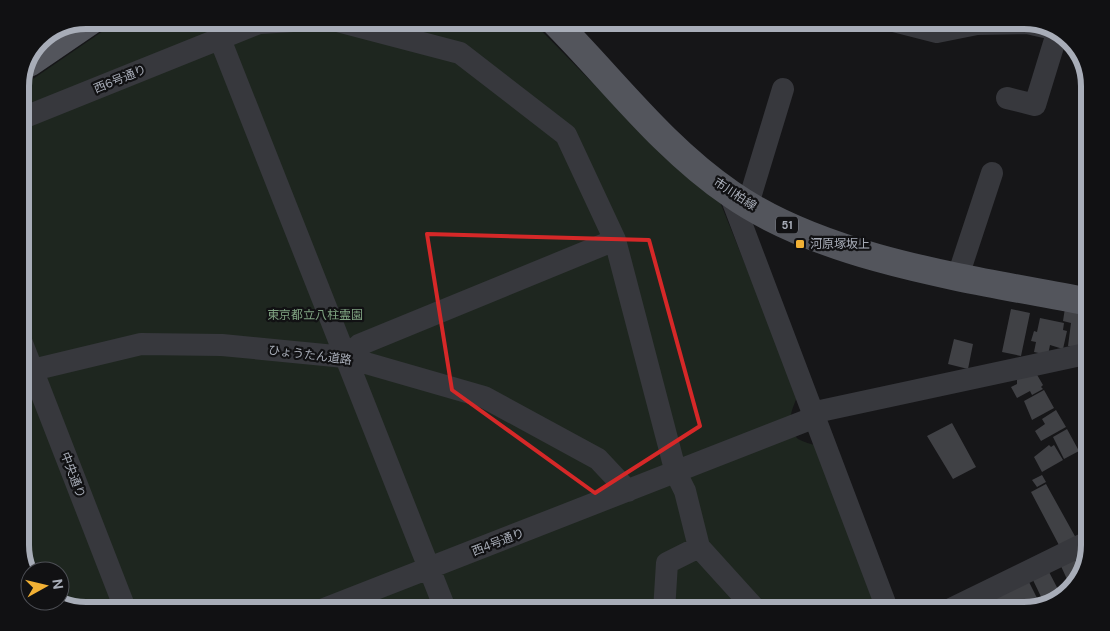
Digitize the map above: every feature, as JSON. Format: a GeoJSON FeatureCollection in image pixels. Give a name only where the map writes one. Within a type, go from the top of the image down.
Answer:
{"type":"FeatureCollection","features":[{"type":"Feature","properties":{"kind":"main road","name":"市川柏線"},"geometry":{"type":"LineString","coordinates":[[562,29],[687,159],[739,199],[791,227],[882,259],[1081,300]]}},
{"type":"Feature","properties":{"kind":"main road"},"geometry":{"type":"LineString","coordinates":[[36,58],[78,30]]}},
{"type":"Feature","properties":{"kind":"street","name":"西6号通り"},"geometry":{"type":"LineString","coordinates":[[29,114],[245,29]]}},
{"type":"Feature","properties":{"kind":"street"},"geometry":{"type":"LineString","coordinates":[[368,29],[460,53],[566,135],[615,240],[676,473],[685,491],[699,547],[749,602]]}},
{"type":"Feature","properties":{"kind":"street"},"geometry":{"type":"LineString","coordinates":[[927,29],[937,32],[949,29]]}},
{"type":"Feature","properties":{"kind":"street"},"geometry":{"type":"LineString","coordinates":[[1007,98],[1035,105],[1056,38]]}},
{"type":"Feature","properties":{"kind":"street"},"geometry":{"type":"LineString","coordinates":[[220,40],[443,602]]}},
{"type":"Feature","properties":{"kind":"street"},"geometry":{"type":"LineString","coordinates":[[783,89],[739,199],[812,416],[884,602]]}},
{"type":"Feature","properties":{"kind":"street"},"geometry":{"type":"LineString","coordinates":[[958,276],[992,173]]}},
{"type":"Feature","properties":{"kind":"street"},"geometry":{"type":"LineString","coordinates":[[345,357],[359,345],[615,240]]}},
{"type":"Feature","properties":{"kind":"street","name":"ひょうたん道路"},"geometry":{"type":"LineString","coordinates":[[29,369],[141,344],[222,345],[345,357],[484,397],[598,459],[628,491]]}},
{"type":"Feature","properties":{"kind":"street","name":"西4号通り"},"geometry":{"type":"LineString","coordinates":[[342,602],[676,473],[812,416],[1081,355]]}},
{"type":"Feature","properties":{"kind":"street","name":"中央通り"},"geometry":{"type":"LineString","coordinates":[[29,377],[122,602]]}},
{"type":"Feature","properties":{"kind":"street"},"geometry":{"type":"LineString","coordinates":[[965,602],[1081,545]]}},
{"type":"Feature","properties":{"kind":"street"},"geometry":{"type":"LineString","coordinates":[[665,602],[667,563],[699,547]]}},
{"type":"Feature","properties":{"kind":"highlighted area"},"geometry":{"type":"Polygon","coordinates":[[[427,234],[649,240],[700,426],[595,493],[452,390],[427,234]]]}},
{"type":"Feature","properties":{"kind":"green space","name":"東京都立八柱霊園"},"geometry":{"type":"Polygon","coordinates":[[[106,29],[540,29],[621,112],[720,202],[798,395],[790,417],[791,429],[798,439],[817,446],[878,602],[79,602],[70,600],[70,561],[31,561],[29,549],[29,81],[106,29]]]}},
{"type":"Feature","properties":{"kind":"building"},"geometry":{"type":"Polygon","coordinates":[[[1065,308],[1080,310],[1078,324],[1081,324],[1081,346],[1068,346],[1071,323],[1063,321],[1065,308]]]}},
{"type":"Feature","properties":{"kind":"building"},"geometry":{"type":"Polygon","coordinates":[[[1011,309],[1030,313],[1021,356],[1002,352],[1011,309]]]}},
{"type":"Feature","properties":{"kind":"building"},"geometry":{"type":"Polygon","coordinates":[[[1040,318],[1064,323],[1063,330],[1067,331],[1063,349],[1050,345],[1048,355],[1034,352],[1036,342],[1031,341],[1034,331],[1037,332],[1040,318]]]}},
{"type":"Feature","properties":{"kind":"building"},"geometry":{"type":"Polygon","coordinates":[[[954,339],[973,344],[968,369],[948,364],[954,339]]]}},
{"type":"Feature","properties":{"kind":"building"},"geometry":{"type":"Polygon","coordinates":[[[1036,373],[1043,385],[1041,387],[1043,389],[1032,395],[1030,391],[1017,398],[1011,387],[1017,384],[1017,377],[1036,373]]]}},
{"type":"Feature","properties":{"kind":"building"},"geometry":{"type":"Polygon","coordinates":[[[1044,390],[1054,408],[1032,420],[1024,401],[1044,390]]]}},
{"type":"Feature","properties":{"kind":"building"},"geometry":{"type":"Polygon","coordinates":[[[1056,410],[1066,427],[1041,441],[1035,431],[1045,424],[1042,419],[1056,410]]]}},
{"type":"Feature","properties":{"kind":"building"},"geometry":{"type":"Polygon","coordinates":[[[952,423],[976,467],[953,479],[927,436],[952,423]]]}},
{"type":"Feature","properties":{"kind":"building"},"geometry":{"type":"Polygon","coordinates":[[[1067,429],[1079,451],[1064,459],[1053,437],[1067,429]]]}},
{"type":"Feature","properties":{"kind":"building"},"geometry":{"type":"Polygon","coordinates":[[[1049,445],[1051,447],[1054,445],[1063,460],[1042,472],[1034,457],[1049,445]]]}},
{"type":"Feature","properties":{"kind":"building"},"geometry":{"type":"Polygon","coordinates":[[[1042,475],[1046,482],[1037,487],[1032,480],[1042,475]]]}},
{"type":"Feature","properties":{"kind":"building"},"geometry":{"type":"Polygon","coordinates":[[[1046,484],[1076,538],[1060,547],[1031,492],[1046,484]]]}},
{"type":"Feature","properties":{"kind":"building"},"geometry":{"type":"Polygon","coordinates":[[[1074,558],[1078,565],[1074,574],[1068,581],[1060,564],[1074,558]]]}},
{"type":"Feature","properties":{"kind":"building"},"geometry":{"type":"Polygon","coordinates":[[[1048,570],[1059,590],[1042,599],[1032,578],[1048,570]]]}},
{"type":"Feature","properties":{"kind":"building"},"geometry":{"type":"Polygon","coordinates":[[[1028,580],[1038,600],[1031,602],[990,602],[988,599],[1028,580]]]}},
{"type":"Feature","properties":{"kind":"place","name":"河原塚坂上"},"geometry":{"type":"Point","coordinates":[800,244]}}]}
